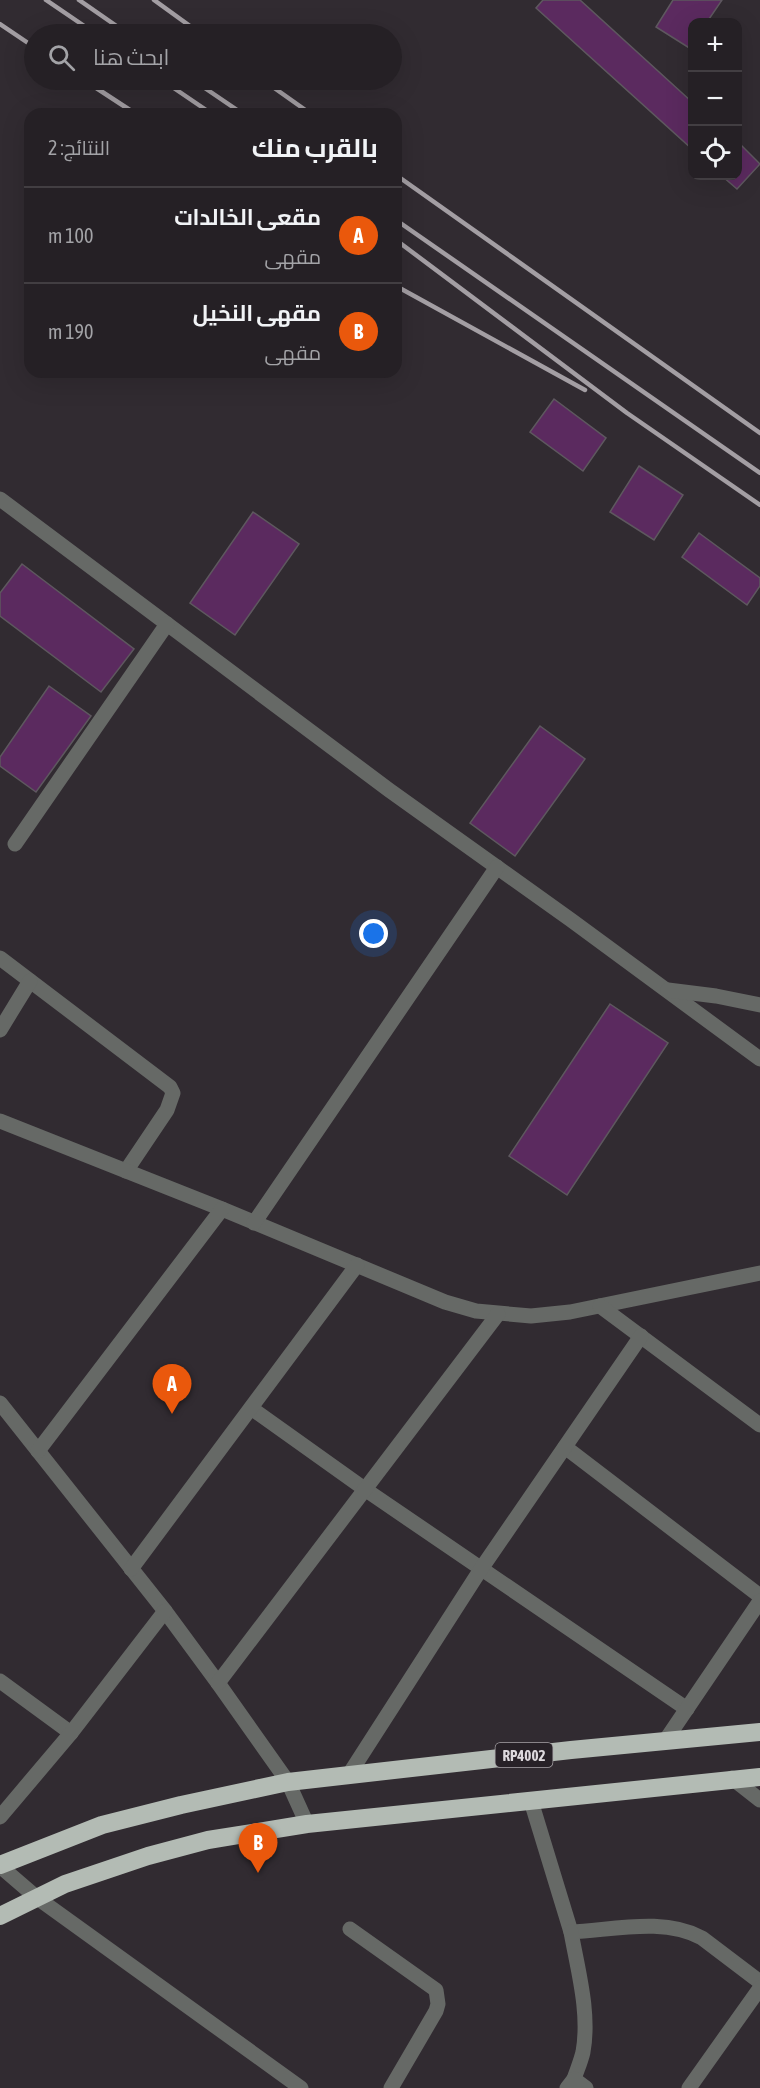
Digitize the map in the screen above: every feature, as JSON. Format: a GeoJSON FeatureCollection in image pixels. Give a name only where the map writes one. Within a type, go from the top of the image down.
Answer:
{"type":"FeatureCollection","features":[{"type":"Feature","properties":{"kind":"highway","name":"RP4002"},"geometry":{"type":"LineString","coordinates":[[0,1866],[102,1825],[288,1782],[571,1750],[760,1732]]}},
{"type":"Feature","properties":{"kind":"highway"},"geometry":{"type":"LineString","coordinates":[[0,1916],[65,1884],[147,1856],[208,1840],[308,1824],[732,1778],[760,1777]]}},
{"type":"Feature","properties":{"kind":"street"},"geometry":{"type":"LineString","coordinates":[[0,499],[389,790],[760,1059]]}},
{"type":"Feature","properties":{"kind":"street"},"geometry":{"type":"LineString","coordinates":[[15,844],[167,624]]}},
{"type":"Feature","properties":{"kind":"street"},"geometry":{"type":"LineString","coordinates":[[254,1223],[497,867]]}},
{"type":"Feature","properties":{"kind":"street"},"geometry":{"type":"LineString","coordinates":[[0,958],[170,1087],[173,1093],[167,1110],[126,1171]]}},
{"type":"Feature","properties":{"kind":"street"},"geometry":{"type":"LineString","coordinates":[[0,1030],[30,981]]}},
{"type":"Feature","properties":{"kind":"street"},"geometry":{"type":"LineString","coordinates":[[667,990],[716,996],[760,1005]]}},
{"type":"Feature","properties":{"kind":"street"},"geometry":{"type":"LineString","coordinates":[[0,1121],[222,1209],[445,1302],[477,1311],[531,1316],[600,1305],[760,1273]]}},
{"type":"Feature","properties":{"kind":"street"},"geometry":{"type":"LineString","coordinates":[[38,1451],[222,1209]]}},
{"type":"Feature","properties":{"kind":"street"},"geometry":{"type":"LineString","coordinates":[[131,1569],[357,1265]]}},
{"type":"Feature","properties":{"kind":"street"},"geometry":{"type":"LineString","coordinates":[[600,1305],[760,1425]]}},
{"type":"Feature","properties":{"kind":"street"},"geometry":{"type":"LineString","coordinates":[[218,1683],[498,1314]]}},
{"type":"Feature","properties":{"kind":"street"},"geometry":{"type":"LineString","coordinates":[[348,1776],[481,1569],[641,1336]]}},
{"type":"Feature","properties":{"kind":"street"},"geometry":{"type":"LineString","coordinates":[[0,1403],[165,1611],[218,1683],[288,1782],[308,1824]]}},
{"type":"Feature","properties":{"kind":"street"},"geometry":{"type":"LineString","coordinates":[[251,1408],[366,1490],[687,1709]]}},
{"type":"Feature","properties":{"kind":"street"},"geometry":{"type":"LineString","coordinates":[[565,1447],[760,1596]]}},
{"type":"Feature","properties":{"kind":"street"},"geometry":{"type":"LineString","coordinates":[[665,1741],[760,1601]]}},
{"type":"Feature","properties":{"kind":"street"},"geometry":{"type":"LineString","coordinates":[[0,1817],[71,1733],[165,1611]]}},
{"type":"Feature","properties":{"kind":"street"},"geometry":{"type":"LineString","coordinates":[[0,1681],[71,1733]]}},
{"type":"Feature","properties":{"kind":"street"},"geometry":{"type":"LineString","coordinates":[[732,1778],[760,1800]]}},
{"type":"Feature","properties":{"kind":"street"},"geometry":{"type":"LineString","coordinates":[[531,1801],[571,1932],[582,1995],[586,2026],[576,2085]]}},
{"type":"Feature","properties":{"kind":"street"},"geometry":{"type":"LineString","coordinates":[[0,1866],[36,1897],[301,2088]]}},
{"type":"Feature","properties":{"kind":"street"},"geometry":{"type":"LineString","coordinates":[[571,1932],[661,1927],[692,1932],[760,1982]]}},
{"type":"Feature","properties":{"kind":"street"},"geometry":{"type":"LineString","coordinates":[[350,1929],[436,1990],[438,2004],[436,2011],[391,2088]]}},
{"type":"Feature","properties":{"kind":"street"},"geometry":{"type":"LineString","coordinates":[[689,2088],[760,1988]]}},
{"type":"Feature","properties":{"kind":"building"},"geometry":{"type":"Polygon","coordinates":[[[543,0],[580,0],[688,98],[688,145],[536,8],[543,0]]]}},
{"type":"Feature","properties":{"kind":"building"},"geometry":{"type":"Polygon","coordinates":[[[673,0],[722,0],[710,18],[688,18],[688,47],[656,27],[673,0]]]}},
{"type":"Feature","properties":{"kind":"building"},"geometry":{"type":"Polygon","coordinates":[[[742,146],[760,164],[737,189],[727,180],[742,180],[742,146]]]}},
{"type":"Feature","properties":{"kind":"building"},"geometry":{"type":"Polygon","coordinates":[[[554,399],[606,438],[583,471],[530,432],[554,399]]]}},
{"type":"Feature","properties":{"kind":"building"},"geometry":{"type":"Polygon","coordinates":[[[639,466],[683,495],[654,540],[610,512],[639,466]]]}},
{"type":"Feature","properties":{"kind":"building"},"geometry":{"type":"Polygon","coordinates":[[[253,512],[299,544],[235,635],[190,603],[253,512]]]}},
{"type":"Feature","properties":{"kind":"building"},"geometry":{"type":"Polygon","coordinates":[[[699,533],[760,578],[760,586],[747,605],[682,557],[699,533]]]}},
{"type":"Feature","properties":{"kind":"building"},"geometry":{"type":"Polygon","coordinates":[[[22,564],[134,649],[101,692],[0,616],[0,593],[22,564]]]}},
{"type":"Feature","properties":{"kind":"building"},"geometry":{"type":"Polygon","coordinates":[[[49,686],[91,716],[36,792],[0,766],[0,757],[49,686]]]}},
{"type":"Feature","properties":{"kind":"building"},"geometry":{"type":"Polygon","coordinates":[[[540,726],[585,759],[515,856],[470,823],[540,726]]]}},
{"type":"Feature","properties":{"kind":"building"},"geometry":{"type":"Polygon","coordinates":[[[610,1004],[668,1043],[567,1195],[509,1156],[610,1004]]]}},
{"type":"Feature","properties":{"kind":"railway"},"geometry":{"type":"LineString","coordinates":[[46,0],[81,24]]}},
{"type":"Feature","properties":{"kind":"railway"},"geometry":{"type":"LineString","coordinates":[[79,0],[114,24]]}},
{"type":"Feature","properties":{"kind":"railway"},"geometry":{"type":"LineString","coordinates":[[154,0],[187,24]]}},
{"type":"Feature","properties":{"kind":"railway"},"geometry":{"type":"LineString","coordinates":[[0,24],[24,40]]}},
{"type":"Feature","properties":{"kind":"railway"},"geometry":{"type":"LineString","coordinates":[[99,90],[127,108]]}},
{"type":"Feature","properties":{"kind":"railway"},"geometry":{"type":"LineString","coordinates":[[177,90],[203,108]]}},
{"type":"Feature","properties":{"kind":"railway"},"geometry":{"type":"LineString","coordinates":[[208,90],[234,108]]}},
{"type":"Feature","properties":{"kind":"railway"},"geometry":{"type":"LineString","coordinates":[[277,90],[303,108]]}},
{"type":"Feature","properties":{"kind":"railway"},"geometry":{"type":"LineString","coordinates":[[402,179],[760,433]]}},
{"type":"Feature","properties":{"kind":"railway"},"geometry":{"type":"LineString","coordinates":[[402,224],[760,473]]}},
{"type":"Feature","properties":{"kind":"railway"},"geometry":{"type":"LineString","coordinates":[[402,244],[627,413],[760,505]]}},
{"type":"Feature","properties":{"kind":"railway"},"geometry":{"type":"LineString","coordinates":[[402,289],[585,390]]}},
{"type":"Feature","properties":{"kind":"place","name":"مقعى الخالدات"},"geometry":{"type":"Point","coordinates":[172,1414]}},
{"type":"Feature","properties":{"kind":"place","name":"مقهى النخيل"},"geometry":{"type":"Point","coordinates":[258,1873]}}]}
